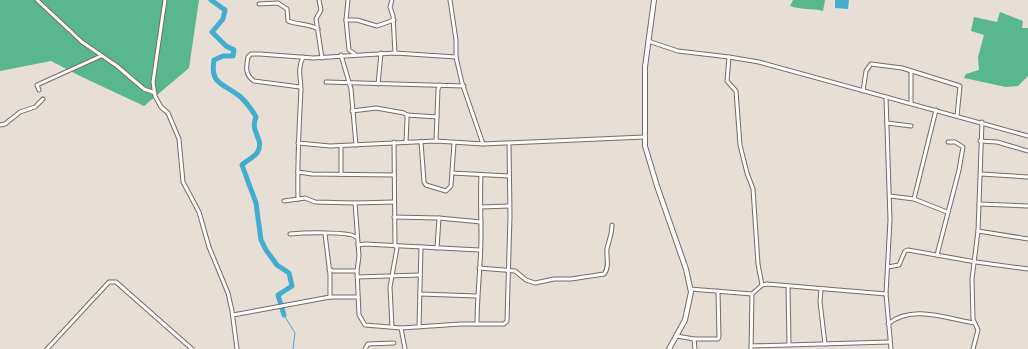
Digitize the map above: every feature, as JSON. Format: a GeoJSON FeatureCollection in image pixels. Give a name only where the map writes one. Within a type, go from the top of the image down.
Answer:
{"type":"FeatureCollection","features":[{"type":"Feature","properties":{"kind":"main road"},"geometry":{"type":"LineString","coordinates":[[653,1],[645,67],[644,137],[649,162],[686,269],[690,289],[687,313],[677,336],[669,349]]}},
{"type":"Feature","properties":{"kind":"street"},"geometry":{"type":"LineString","coordinates":[[38,0],[82,42],[117,66],[144,89],[155,93]]}},
{"type":"Feature","properties":{"kind":"street"},"geometry":{"type":"LineString","coordinates":[[165,0],[155,62],[153,82],[155,93],[161,107],[168,113],[179,139],[183,182],[199,212],[209,247],[228,293],[233,315],[237,349]]}},
{"type":"Feature","properties":{"kind":"street"},"geometry":{"type":"LineString","coordinates":[[319,0],[321,10],[316,19],[322,58]]}},
{"type":"Feature","properties":{"kind":"street"},"geometry":{"type":"LineString","coordinates":[[348,0],[346,20],[349,50],[358,54]]}},
{"type":"Feature","properties":{"kind":"street"},"geometry":{"type":"LineString","coordinates":[[392,0],[390,6],[394,20],[396,53]]}},
{"type":"Feature","properties":{"kind":"street"},"geometry":{"type":"LineString","coordinates":[[450,0],[456,40],[456,57],[483,144]]}},
{"type":"Feature","properties":{"kind":"street"},"geometry":{"type":"LineString","coordinates":[[259,4],[278,3],[287,9],[288,21],[296,24],[311,25],[318,29]]}},
{"type":"Feature","properties":{"kind":"street"},"geometry":{"type":"LineString","coordinates":[[346,20],[357,20],[377,26],[394,20]]}},
{"type":"Feature","properties":{"kind":"street"},"geometry":{"type":"LineString","coordinates":[[648,41],[678,51],[759,62],[982,122],[1028,136]]}},
{"type":"Feature","properties":{"kind":"street"},"geometry":{"type":"LineString","coordinates":[[378,84],[381,53]]}},
{"type":"Feature","properties":{"kind":"street"},"geometry":{"type":"LineString","coordinates":[[300,87],[254,81],[248,77],[248,59],[251,54],[322,58],[341,55],[396,53],[456,57]]}},
{"type":"Feature","properties":{"kind":"street"},"geometry":{"type":"LineString","coordinates":[[341,55],[343,67],[348,74],[356,145]]}},
{"type":"Feature","properties":{"kind":"street"},"geometry":{"type":"LineString","coordinates":[[39,90],[37,85],[101,56]]}},
{"type":"Feature","properties":{"kind":"street"},"geometry":{"type":"LineString","coordinates":[[298,199],[300,87],[298,70],[303,57]]}},
{"type":"Feature","properties":{"kind":"street"},"geometry":{"type":"LineString","coordinates":[[729,57],[727,81],[736,91],[740,145],[747,173],[753,189],[758,264],[762,285]]}},
{"type":"Feature","properties":{"kind":"street"},"geometry":{"type":"LineString","coordinates":[[863,91],[866,71],[871,64],[912,71],[960,86],[957,116]]}},
{"type":"Feature","properties":{"kind":"street"},"geometry":{"type":"LineString","coordinates":[[910,103],[912,71]]}},
{"type":"Feature","properties":{"kind":"street"},"geometry":{"type":"LineString","coordinates":[[326,82],[464,86]]}},
{"type":"Feature","properties":{"kind":"street"},"geometry":{"type":"LineString","coordinates":[[436,142],[438,86]]}},
{"type":"Feature","properties":{"kind":"street"},"geometry":{"type":"LineString","coordinates":[[886,97],[890,196],[886,294],[889,342],[891,349]]}},
{"type":"Feature","properties":{"kind":"street"},"geometry":{"type":"LineString","coordinates":[[0,125],[5,124],[20,112],[35,107],[43,98]]}},
{"type":"Feature","properties":{"kind":"street"},"geometry":{"type":"LineString","coordinates":[[352,111],[376,108],[402,112],[407,115],[438,116]]}},
{"type":"Feature","properties":{"kind":"street"},"geometry":{"type":"LineString","coordinates":[[914,199],[936,110]]}},
{"type":"Feature","properties":{"kind":"street"},"geometry":{"type":"LineString","coordinates":[[406,142],[407,115]]}},
{"type":"Feature","properties":{"kind":"street"},"geometry":{"type":"LineString","coordinates":[[973,349],[977,334],[974,323],[972,279],[976,262],[978,231],[981,174],[980,141],[982,122]]}},
{"type":"Feature","properties":{"kind":"street"},"geometry":{"type":"LineString","coordinates":[[887,123],[911,126]]}},
{"type":"Feature","properties":{"kind":"street"},"geometry":{"type":"LineString","coordinates":[[298,143],[341,146],[394,142],[483,144],[644,137]]}},
{"type":"Feature","properties":{"kind":"street"},"geometry":{"type":"LineString","coordinates":[[980,141],[997,142],[1028,151]]}},
{"type":"Feature","properties":{"kind":"street"},"geometry":{"type":"LineString","coordinates":[[392,327],[390,287],[397,252],[395,246],[394,217],[394,142]]}},
{"type":"Feature","properties":{"kind":"street"},"geometry":{"type":"LineString","coordinates":[[421,142],[422,174],[426,185],[448,190],[452,173],[454,143]]}},
{"type":"Feature","properties":{"kind":"street"},"geometry":{"type":"LineString","coordinates":[[937,255],[959,170],[963,148],[955,142],[948,142]]}},
{"type":"Feature","properties":{"kind":"street"},"geometry":{"type":"LineString","coordinates":[[355,203],[355,234],[358,245],[357,277],[359,315],[365,325],[401,328],[504,324],[507,321],[510,216],[509,143]]}},
{"type":"Feature","properties":{"kind":"street"},"geometry":{"type":"LineString","coordinates":[[341,146],[341,174]]}},
{"type":"Feature","properties":{"kind":"street"},"geometry":{"type":"LineString","coordinates":[[298,172],[312,174],[394,175]]}},
{"type":"Feature","properties":{"kind":"street"},"geometry":{"type":"LineString","coordinates":[[452,173],[509,176]]}},
{"type":"Feature","properties":{"kind":"street"},"geometry":{"type":"LineString","coordinates":[[981,174],[1028,176]]}},
{"type":"Feature","properties":{"kind":"street"},"geometry":{"type":"LineString","coordinates":[[477,324],[481,222],[481,175]]}},
{"type":"Feature","properties":{"kind":"street"},"geometry":{"type":"LineString","coordinates":[[890,196],[914,199],[947,212]]}},
{"type":"Feature","properties":{"kind":"street"},"geometry":{"type":"LineString","coordinates":[[284,201],[308,198],[315,202],[394,202]]}},
{"type":"Feature","properties":{"kind":"street"},"geometry":{"type":"LineString","coordinates":[[979,204],[1028,206]]}},
{"type":"Feature","properties":{"kind":"street"},"geometry":{"type":"LineString","coordinates":[[481,207],[509,206]]}},
{"type":"Feature","properties":{"kind":"street"},"geometry":{"type":"LineString","coordinates":[[394,217],[439,218],[481,222]]}},
{"type":"Feature","properties":{"kind":"street"},"geometry":{"type":"LineString","coordinates":[[437,248],[439,218]]}},
{"type":"Feature","properties":{"kind":"street"},"geometry":{"type":"LineString","coordinates":[[479,268],[508,270],[519,273],[526,280],[535,283],[554,279],[571,279],[604,274],[607,271],[607,249],[613,236],[612,225]]}},
{"type":"Feature","properties":{"kind":"street"},"geometry":{"type":"LineString","coordinates":[[978,231],[1028,239]]}},
{"type":"Feature","properties":{"kind":"street"},"geometry":{"type":"LineString","coordinates":[[290,234],[310,232],[325,234],[343,232],[355,234]]}},
{"type":"Feature","properties":{"kind":"street"},"geometry":{"type":"LineString","coordinates":[[325,234],[331,272],[330,297]]}},
{"type":"Feature","properties":{"kind":"street"},"geometry":{"type":"LineString","coordinates":[[358,245],[365,244],[479,250]]}},
{"type":"Feature","properties":{"kind":"street"},"geometry":{"type":"LineString","coordinates":[[419,327],[421,247]]}},
{"type":"Feature","properties":{"kind":"street"},"geometry":{"type":"LineString","coordinates":[[888,267],[899,265],[905,251],[908,250],[976,262],[1028,269]]}},
{"type":"Feature","properties":{"kind":"street"},"geometry":{"type":"LineString","coordinates":[[331,272],[357,271]]}},
{"type":"Feature","properties":{"kind":"street"},"geometry":{"type":"LineString","coordinates":[[357,277],[420,275]]}},
{"type":"Feature","properties":{"kind":"street"},"geometry":{"type":"LineString","coordinates":[[47,349],[109,282],[116,282],[192,349]]}},
{"type":"Feature","properties":{"kind":"street"},"geometry":{"type":"LineString","coordinates":[[690,289],[752,294],[762,285],[886,294]]}},
{"type":"Feature","properties":{"kind":"street"},"geometry":{"type":"LineString","coordinates":[[788,287],[789,344]]}},
{"type":"Feature","properties":{"kind":"street"},"geometry":{"type":"LineString","coordinates":[[821,289],[820,302],[824,344]]}},
{"type":"Feature","properties":{"kind":"street"},"geometry":{"type":"LineString","coordinates":[[677,336],[694,339],[718,339],[718,292]]}},
{"type":"Feature","properties":{"kind":"street"},"geometry":{"type":"LineString","coordinates":[[420,294],[477,296]]}},
{"type":"Feature","properties":{"kind":"street"},"geometry":{"type":"LineString","coordinates":[[752,294],[751,348],[789,344],[889,342]]}},
{"type":"Feature","properties":{"kind":"street"},"geometry":{"type":"LineString","coordinates":[[233,315],[330,297],[358,297]]}},
{"type":"Feature","properties":{"kind":"street"},"geometry":{"type":"LineString","coordinates":[[888,324],[900,316],[920,314],[943,316],[974,323]]}},
{"type":"Feature","properties":{"kind":"street"},"geometry":{"type":"LineString","coordinates":[[401,328],[405,349]]}},
{"type":"Feature","properties":{"kind":"street"},"geometry":{"type":"LineString","coordinates":[[694,339],[695,349]]}},
{"type":"Feature","properties":{"kind":"street"},"geometry":{"type":"LineString","coordinates":[[365,349],[368,344],[394,343]]}},
{"type":"Feature","properties":{"kind":"green space"},"geometry":{"type":"Polygon","coordinates":[[[0,0],[199,0],[189,68],[144,106],[51,61],[0,71],[0,0]]]}},
{"type":"Feature","properties":{"kind":"green space"},"geometry":{"type":"Polygon","coordinates":[[[793,0],[825,0],[823,11],[790,6],[793,0]]]}},
{"type":"Feature","properties":{"kind":"green space"},"geometry":{"type":"Polygon","coordinates":[[[1000,12],[1023,21],[1022,28],[1028,28],[1028,76],[1018,86],[1006,87],[964,78],[966,74],[979,70],[978,57],[984,35],[971,31],[974,17],[997,22],[1000,12]]]}},
{"type":"Feature","properties":{"kind":"water"},"geometry":{"type":"Polygon","coordinates":[[[835,0],[849,0],[848,9],[835,8],[835,0]]]}},
{"type":"Feature","properties":{"kind":"waterway"},"geometry":{"type":"LineString","coordinates":[[211,0],[225,10],[223,19],[212,32],[226,46],[234,50],[233,56],[223,56],[214,60],[214,74],[218,82],[238,95],[256,117],[254,127],[260,144],[259,148],[257,153],[242,165],[256,203],[261,240],[277,265],[289,273],[292,286],[278,295],[284,315]]}},
{"type":"Feature","properties":{"kind":"waterway"},"geometry":{"type":"LineString","coordinates":[[284,315],[295,333],[293,349]]}}]}
